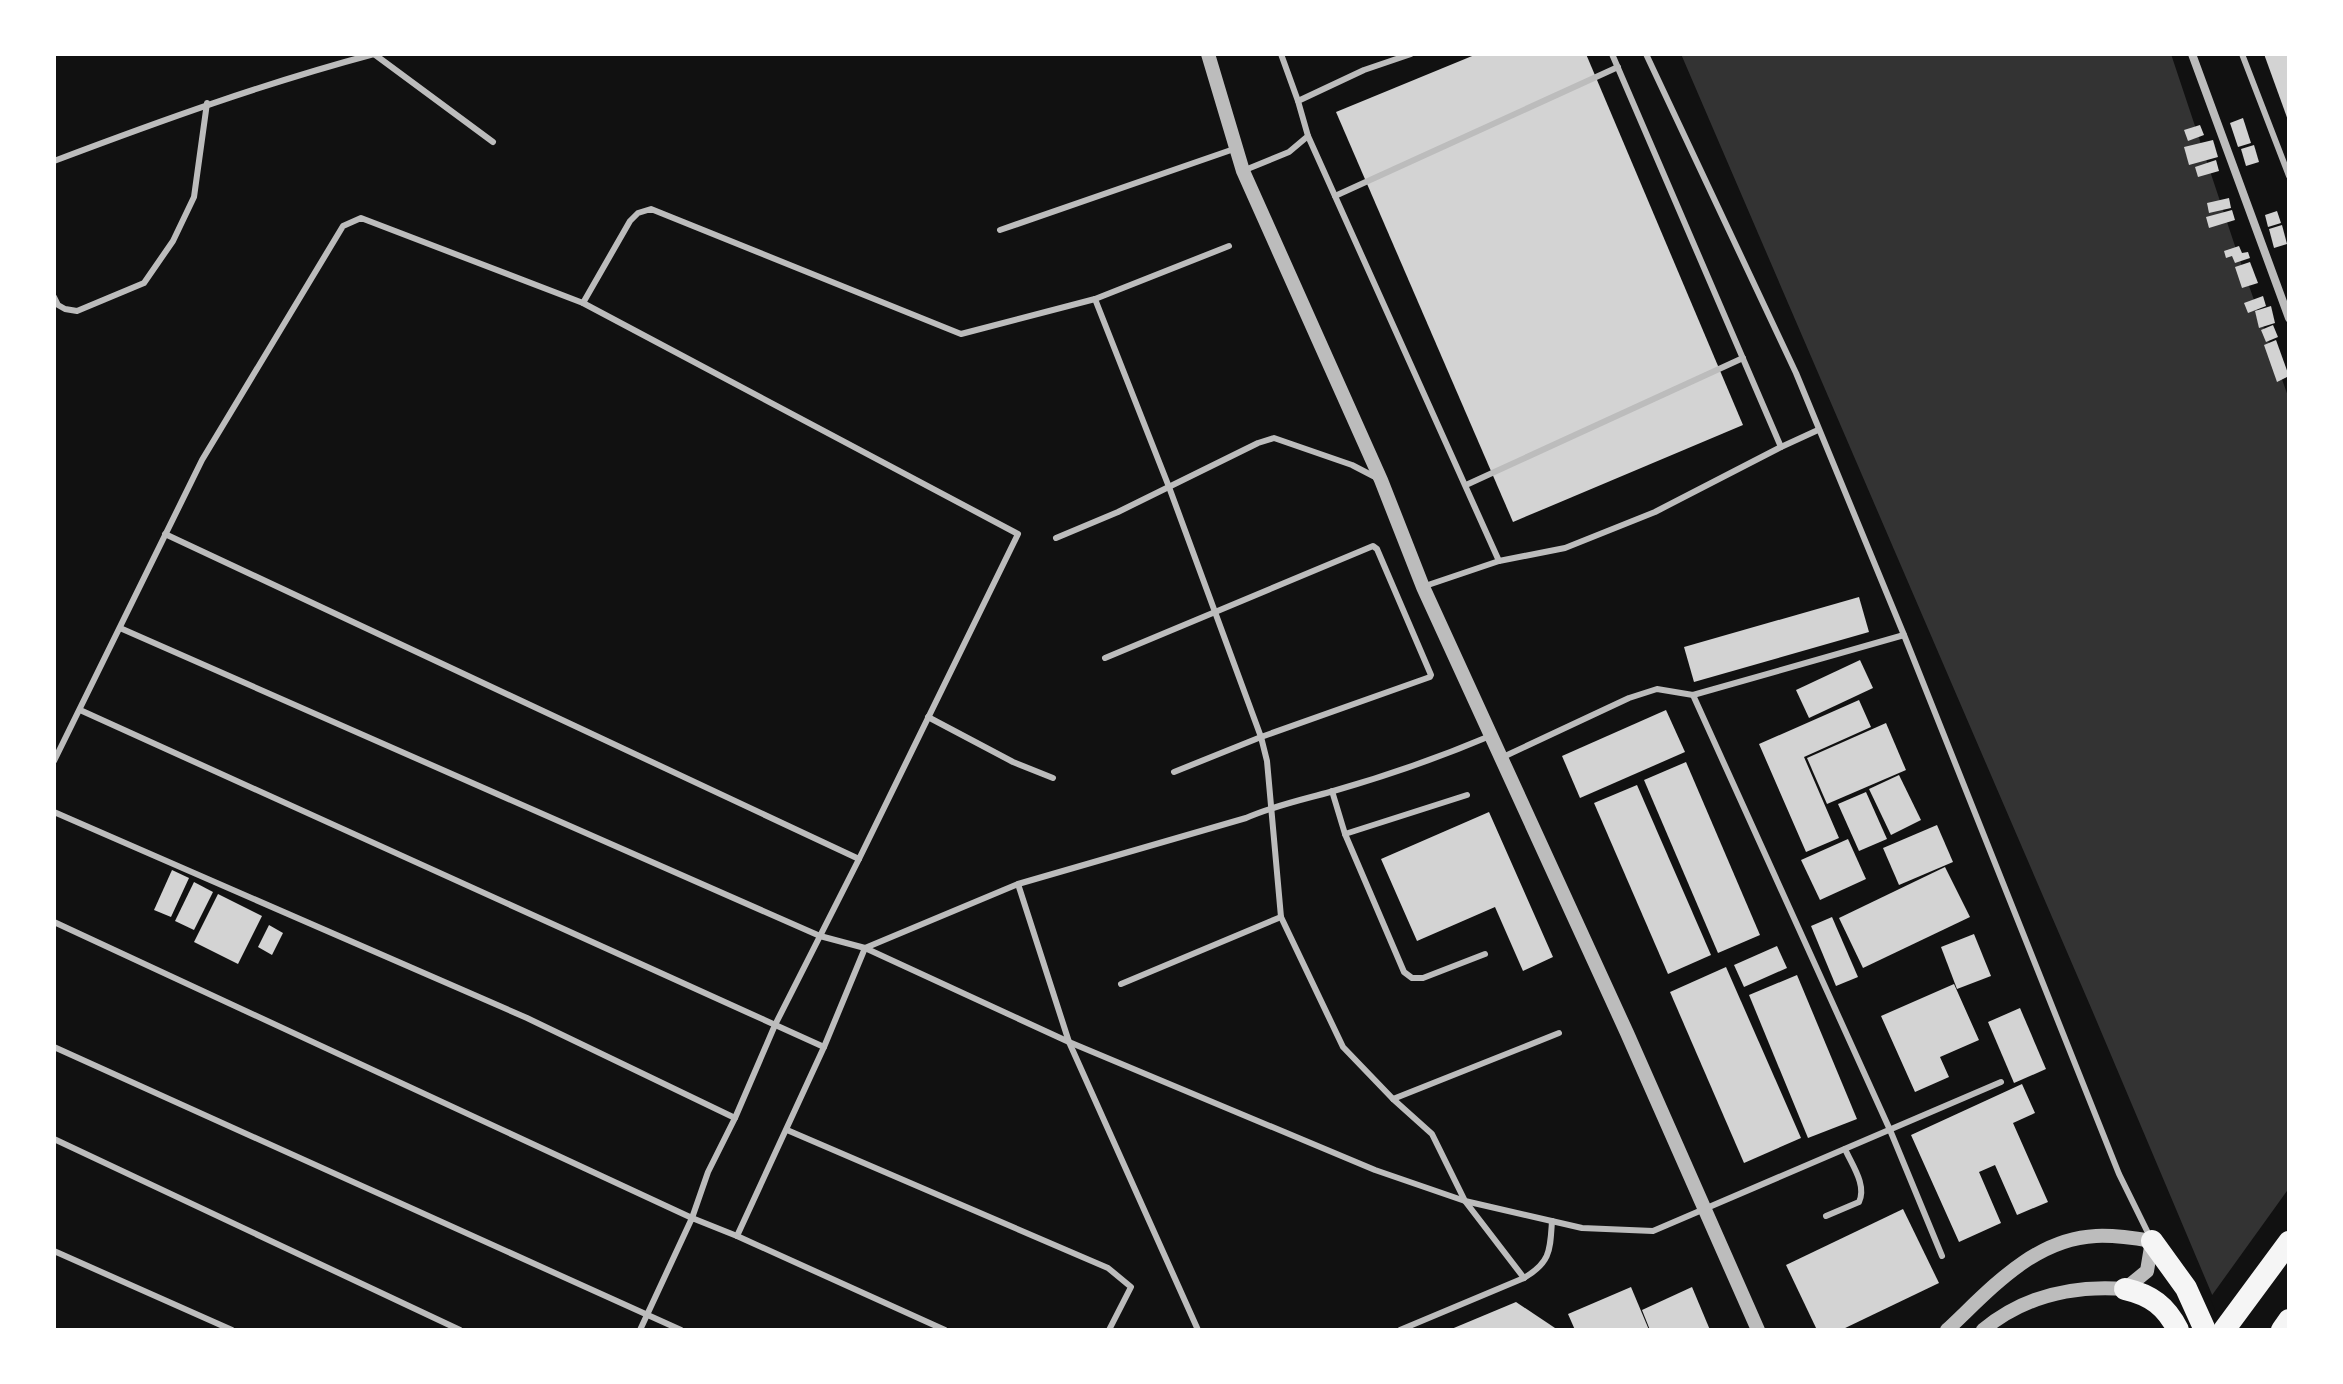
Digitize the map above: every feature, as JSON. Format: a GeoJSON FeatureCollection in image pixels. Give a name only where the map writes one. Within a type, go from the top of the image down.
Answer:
{"type":"FeatureCollection","features":[{"type":"Feature","properties":{"kind":"highway"},"geometry":{"type":"LineString","coordinates":[[2152,1241],[2186,1288],[2205,1330]]}},
{"type":"Feature","properties":{"kind":"highway"},"geometry":{"type":"LineString","coordinates":[[2224,1330],[2289,1242]]}},
{"type":"Feature","properties":{"kind":"highway"},"geometry":{"type":"LineString","coordinates":[[2125,1289],[2143,1294],[2158,1303],[2171,1316],[2178,1330]]}},
{"type":"Feature","properties":{"kind":"highway"},"geometry":{"type":"LineString","coordinates":[[2282,1330],[2289,1320]]}},
{"type":"Feature","properties":{"kind":"street"},"geometry":{"type":"LineString","coordinates":[[1208,54],[1243,171],[1381,480],[1423,587],[1758,1330]]}},
{"type":"Feature","properties":{"kind":"street"},"geometry":{"type":"LineString","coordinates":[[2192,54],[2289,318]]}},
{"type":"Feature","properties":{"kind":"street"},"geometry":{"type":"LineString","coordinates":[[1947,1330],[2012,1270],[2049,1247],[2095,1236],[2152,1241],[2147,1271],[2125,1289],[2085,1288],[2050,1295],[2019,1307],[1983,1330]]}},
{"type":"Feature","properties":{"kind":"lane"},"geometry":{"type":"LineString","coordinates":[[54,161],[207,103],[374,54],[493,142]]}},
{"type":"Feature","properties":{"kind":"lane"},"geometry":{"type":"LineString","coordinates":[[1281,54],[1308,136],[1499,561]]}},
{"type":"Feature","properties":{"kind":"lane"},"geometry":{"type":"LineString","coordinates":[[1298,101],[1364,70],[1411,54]]}},
{"type":"Feature","properties":{"kind":"lane"},"geometry":{"type":"LineString","coordinates":[[1612,54],[1781,447]]}},
{"type":"Feature","properties":{"kind":"lane"},"geometry":{"type":"LineString","coordinates":[[1646,54],[1789,359],[1904,635],[2119,1174],[2152,1241]]}},
{"type":"Feature","properties":{"kind":"lane"},"geometry":{"type":"LineString","coordinates":[[2242,54],[2289,176]]}},
{"type":"Feature","properties":{"kind":"lane"},"geometry":{"type":"LineString","coordinates":[[1335,196],[1618,67]]}},
{"type":"Feature","properties":{"kind":"lane"},"geometry":{"type":"LineString","coordinates":[[54,297],[58,305],[77,311],[144,283],[173,241],[194,197],[207,103]]}},
{"type":"Feature","properties":{"kind":"lane"},"geometry":{"type":"LineString","coordinates":[[1243,171],[1289,152],[1308,136]]}},
{"type":"Feature","properties":{"kind":"lane"},"geometry":{"type":"LineString","coordinates":[[1000,230],[1236,148]]}},
{"type":"Feature","properties":{"kind":"lane"},"geometry":{"type":"LineString","coordinates":[[583,303],[630,221],[638,213],[651,209],[961,334],[1095,299],[1229,246]]}},
{"type":"Feature","properties":{"kind":"lane"},"geometry":{"type":"LineString","coordinates":[[54,761],[202,460],[343,226],[361,218],[583,303],[1018,534],[775,1025],[640,1330]]}},
{"type":"Feature","properties":{"kind":"lane"},"geometry":{"type":"LineString","coordinates":[[1095,299],[1169,487],[1261,737],[1267,761],[1281,917],[1343,1047],[1432,1134],[1465,1201],[1524,1278]]}},
{"type":"Feature","properties":{"kind":"lane"},"geometry":{"type":"LineString","coordinates":[[1466,485],[1743,358]]}},
{"type":"Feature","properties":{"kind":"lane"},"geometry":{"type":"LineString","coordinates":[[1423,587],[1499,561],[1565,548],[1655,512],[1818,430]]}},
{"type":"Feature","properties":{"kind":"lane"},"geometry":{"type":"LineString","coordinates":[[1056,538],[1274,438],[1352,465],[1381,480]]}},
{"type":"Feature","properties":{"kind":"lane"},"geometry":{"type":"LineString","coordinates":[[165,534],[859,859]]}},
{"type":"Feature","properties":{"kind":"lane"},"geometry":{"type":"LineString","coordinates":[[1105,658],[1373,546],[1377,549],[1431,675],[1174,772]]}},
{"type":"Feature","properties":{"kind":"lane"},"geometry":{"type":"LineString","coordinates":[[120,628],[820,936],[865,948],[1069,1042],[1375,1170],[1465,1201],[1582,1228],[1653,1231],[2001,1082]]}},
{"type":"Feature","properties":{"kind":"lane"},"geometry":{"type":"LineString","coordinates":[[1502,758],[1629,698],[1657,689],[1693,695],[1904,635]]}},
{"type":"Feature","properties":{"kind":"lane"},"geometry":{"type":"LineString","coordinates":[[1693,695],[1890,1130],[1942,1256]]}},
{"type":"Feature","properties":{"kind":"lane"},"geometry":{"type":"LineString","coordinates":[[80,710],[824,1047]]}},
{"type":"Feature","properties":{"kind":"lane"},"geometry":{"type":"LineString","coordinates":[[928,717],[1013,762],[1053,778]]}},
{"type":"Feature","properties":{"kind":"lane"},"geometry":{"type":"LineString","coordinates":[[737,1236],[824,1047],[865,948],[1018,884],[1332,791],[1456,750],[1491,735]]}},
{"type":"Feature","properties":{"kind":"lane"},"geometry":{"type":"LineString","coordinates":[[1332,791],[1345,834],[1404,972],[1412,978],[1423,978],[1485,954]]}},
{"type":"Feature","properties":{"kind":"lane"},"geometry":{"type":"LineString","coordinates":[[1345,834],[1467,795]]}},
{"type":"Feature","properties":{"kind":"lane"},"geometry":{"type":"LineString","coordinates":[[54,812],[527,1018],[735,1118]]}},
{"type":"Feature","properties":{"kind":"lane"},"geometry":{"type":"LineString","coordinates":[[1018,884],[1069,1042],[1198,1330]]}},
{"type":"Feature","properties":{"kind":"lane"},"geometry":{"type":"LineString","coordinates":[[1121,984],[1281,917]]}},
{"type":"Feature","properties":{"kind":"lane"},"geometry":{"type":"LineString","coordinates":[[54,922],[692,1218],[945,1330]]}},
{"type":"Feature","properties":{"kind":"lane"},"geometry":{"type":"LineString","coordinates":[[1393,1099],[1559,1033]]}},
{"type":"Feature","properties":{"kind":"lane"},"geometry":{"type":"LineString","coordinates":[[54,1047],[681,1330]]}},
{"type":"Feature","properties":{"kind":"lane"},"geometry":{"type":"LineString","coordinates":[[787,1130],[1108,1268],[1131,1287],[1109,1330]]}},
{"type":"Feature","properties":{"kind":"lane"},"geometry":{"type":"LineString","coordinates":[[54,1139],[460,1330]]}},
{"type":"Feature","properties":{"kind":"lane"},"geometry":{"type":"LineString","coordinates":[[1826,1216],[1859,1202],[1862,1196],[1863,1188],[1845,1149]]}},
{"type":"Feature","properties":{"kind":"lane"},"geometry":{"type":"LineString","coordinates":[[1400,1330],[1538,1270],[1550,1250],[1552,1221]]}},
{"type":"Feature","properties":{"kind":"lane"},"geometry":{"type":"LineString","coordinates":[[54,1251],[232,1330]]}},
{"type":"Feature","properties":{"kind":"shaded area"},"geometry":{"type":"Polygon","coordinates":[[[1681,54],[2171,54],[2289,399],[2289,1330],[2227,1330],[1681,54]]]}},
{"type":"Feature","properties":{"kind":"pier"},"geometry":{"type":"Polygon","coordinates":[[[2289,1188],[2289,1330],[2223,1330],[2210,1298],[2289,1188]]]}},
{"type":"Feature","properties":{"kind":"building"},"geometry":{"type":"Polygon","coordinates":[[[1477,54],[1586,54],[1743,425],[1513,522],[1336,112],[1477,54]]]}},
{"type":"Feature","properties":{"kind":"building"},"geometry":{"type":"Polygon","coordinates":[[[2264,54],[2289,54],[2289,123],[2264,54]]]}},
{"type":"Feature","properties":{"kind":"building"},"geometry":{"type":"Polygon","coordinates":[[[2243,118],[2251,143],[2238,147],[2230,123],[2243,118]]]}},
{"type":"Feature","properties":{"kind":"building"},"geometry":{"type":"Polygon","coordinates":[[[2200,125],[2204,135],[2188,141],[2184,130],[2200,125]]]}},
{"type":"Feature","properties":{"kind":"building"},"geometry":{"type":"Polygon","coordinates":[[[2213,140],[2218,157],[2189,165],[2184,147],[2213,140]]]}},
{"type":"Feature","properties":{"kind":"building"},"geometry":{"type":"Polygon","coordinates":[[[2254,145],[2259,162],[2246,166],[2241,149],[2254,145]]]}},
{"type":"Feature","properties":{"kind":"building"},"geometry":{"type":"Polygon","coordinates":[[[2216,160],[2219,171],[2198,177],[2195,167],[2216,160]]]}},
{"type":"Feature","properties":{"kind":"building"},"geometry":{"type":"Polygon","coordinates":[[[2229,198],[2231,208],[2209,213],[2207,203],[2229,198]]]}},
{"type":"Feature","properties":{"kind":"building"},"geometry":{"type":"Polygon","coordinates":[[[2232,210],[2235,220],[2209,228],[2206,217],[2232,210]]]}},
{"type":"Feature","properties":{"kind":"building"},"geometry":{"type":"Polygon","coordinates":[[[2277,211],[2281,223],[2268,227],[2265,215],[2277,211]]]}},
{"type":"Feature","properties":{"kind":"building"},"geometry":{"type":"Polygon","coordinates":[[[2282,225],[2287,244],[2274,248],[2269,229],[2282,225]]]}},
{"type":"Feature","properties":{"kind":"building"},"geometry":{"type":"Polygon","coordinates":[[[2239,246],[2242,253],[2248,252],[2250,258],[2235,263],[2232,256],[2226,258],[2224,251],[2239,246]]]}},
{"type":"Feature","properties":{"kind":"building"},"geometry":{"type":"Polygon","coordinates":[[[2250,262],[2258,283],[2242,288],[2235,267],[2250,262]]]}},
{"type":"Feature","properties":{"kind":"building"},"geometry":{"type":"Polygon","coordinates":[[[2263,296],[2266,306],[2248,313],[2244,303],[2263,296]]]}},
{"type":"Feature","properties":{"kind":"building"},"geometry":{"type":"Polygon","coordinates":[[[2271,306],[2275,323],[2259,328],[2255,311],[2271,306]]]}},
{"type":"Feature","properties":{"kind":"building"},"geometry":{"type":"Polygon","coordinates":[[[2273,325],[2278,337],[2266,342],[2261,330],[2273,325]]]}},
{"type":"Feature","properties":{"kind":"building"},"geometry":{"type":"Polygon","coordinates":[[[2276,340],[2289,376],[2277,382],[2264,345],[2276,340]]]}},
{"type":"Feature","properties":{"kind":"building"},"geometry":{"type":"Polygon","coordinates":[[[1859,597],[1869,632],[1694,682],[1684,647],[1859,597]]]}},
{"type":"Feature","properties":{"kind":"building"},"geometry":{"type":"Polygon","coordinates":[[[1860,660],[1873,688],[1809,718],[1796,690],[1860,660]]]}},
{"type":"Feature","properties":{"kind":"building"},"geometry":{"type":"Polygon","coordinates":[[[1859,700],[1871,727],[1804,757],[1839,838],[1806,852],[1759,744],[1859,700]]]}},
{"type":"Feature","properties":{"kind":"building"},"geometry":{"type":"Polygon","coordinates":[[[1666,710],[1685,752],[1580,798],[1562,756],[1666,710]]]}},
{"type":"Feature","properties":{"kind":"building"},"geometry":{"type":"Polygon","coordinates":[[[1886,723],[1906,770],[1827,804],[1807,758],[1886,723]]]}},
{"type":"Feature","properties":{"kind":"building"},"geometry":{"type":"Polygon","coordinates":[[[1686,762],[1760,935],[1718,953],[1644,780],[1686,762]]]}},
{"type":"Feature","properties":{"kind":"building"},"geometry":{"type":"Polygon","coordinates":[[[1899,775],[1921,820],[1891,835],[1869,789],[1899,775]]]}},
{"type":"Feature","properties":{"kind":"building"},"geometry":{"type":"Polygon","coordinates":[[[1637,785],[1711,955],[1668,974],[1594,803],[1637,785]]]}},
{"type":"Feature","properties":{"kind":"building"},"geometry":{"type":"Polygon","coordinates":[[[1866,792],[1887,839],[1859,851],[1838,804],[1866,792]]]}},
{"type":"Feature","properties":{"kind":"building"},"geometry":{"type":"Polygon","coordinates":[[[1489,812],[1553,957],[1523,971],[1495,907],[1417,941],[1381,859],[1489,812]]]}},
{"type":"Feature","properties":{"kind":"building"},"geometry":{"type":"Polygon","coordinates":[[[1937,825],[1953,862],[1899,885],[1883,848],[1937,825]]]}},
{"type":"Feature","properties":{"kind":"building"},"geometry":{"type":"Polygon","coordinates":[[[1848,839],[1866,879],[1820,900],[1801,860],[1848,839]]]}},
{"type":"Feature","properties":{"kind":"building"},"geometry":{"type":"Polygon","coordinates":[[[1945,867],[1970,917],[1863,968],[1839,918],[1945,867]]]}},
{"type":"Feature","properties":{"kind":"building"},"geometry":{"type":"Polygon","coordinates":[[[172,870],[189,878],[171,917],[154,910],[172,870]]]}},
{"type":"Feature","properties":{"kind":"building"},"geometry":{"type":"Polygon","coordinates":[[[194,882],[213,892],[194,930],[175,921],[194,882]]]}},
{"type":"Feature","properties":{"kind":"building"},"geometry":{"type":"Polygon","coordinates":[[[218,894],[262,916],[238,964],[194,942],[218,894]]]}},
{"type":"Feature","properties":{"kind":"building"},"geometry":{"type":"Polygon","coordinates":[[[1832,917],[1858,977],[1836,986],[1811,926],[1832,917]]]}},
{"type":"Feature","properties":{"kind":"building"},"geometry":{"type":"Polygon","coordinates":[[[269,925],[283,933],[272,955],[258,947],[269,925]]]}},
{"type":"Feature","properties":{"kind":"building"},"geometry":{"type":"Polygon","coordinates":[[[1974,934],[1991,976],[1957,989],[1941,947],[1974,934]]]}},
{"type":"Feature","properties":{"kind":"building"},"geometry":{"type":"Polygon","coordinates":[[[1777,946],[1787,968],[1744,987],[1734,965],[1777,946]]]}},
{"type":"Feature","properties":{"kind":"building"},"geometry":{"type":"Polygon","coordinates":[[[1726,967],[1801,1138],[1744,1163],[1670,992],[1726,967]]]}},
{"type":"Feature","properties":{"kind":"building"},"geometry":{"type":"Polygon","coordinates":[[[1797,975],[1857,1119],[1808,1138],[1749,995],[1797,975]]]}},
{"type":"Feature","properties":{"kind":"building"},"geometry":{"type":"Polygon","coordinates":[[[1954,984],[1979,1040],[1940,1057],[1949,1077],[1915,1092],[1881,1016],[1954,984]]]}},
{"type":"Feature","properties":{"kind":"building"},"geometry":{"type":"Polygon","coordinates":[[[2020,1008],[2046,1069],[2014,1083],[1988,1022],[2020,1008]]]}},
{"type":"Feature","properties":{"kind":"building"},"geometry":{"type":"Polygon","coordinates":[[[2022,1084],[2035,1113],[2013,1123],[2048,1202],[2017,1215],[1995,1165],[1979,1172],[2001,1223],[1959,1242],[1911,1135],[2022,1084]]]}},
{"type":"Feature","properties":{"kind":"building"},"geometry":{"type":"Polygon","coordinates":[[[1903,1209],[1939,1283],[1841,1330],[1817,1330],[1786,1265],[1903,1209]]]}},
{"type":"Feature","properties":{"kind":"building"},"geometry":{"type":"Polygon","coordinates":[[[1631,1287],[1649,1330],[1575,1330],[1568,1314],[1631,1287]]]}},
{"type":"Feature","properties":{"kind":"building"},"geometry":{"type":"Polygon","coordinates":[[[1692,1287],[1710,1330],[1650,1330],[1642,1310],[1692,1287]]]}},
{"type":"Feature","properties":{"kind":"building"},"geometry":{"type":"Polygon","coordinates":[[[1516,1302],[1558,1330],[1449,1330],[1516,1302]]]}}]}
